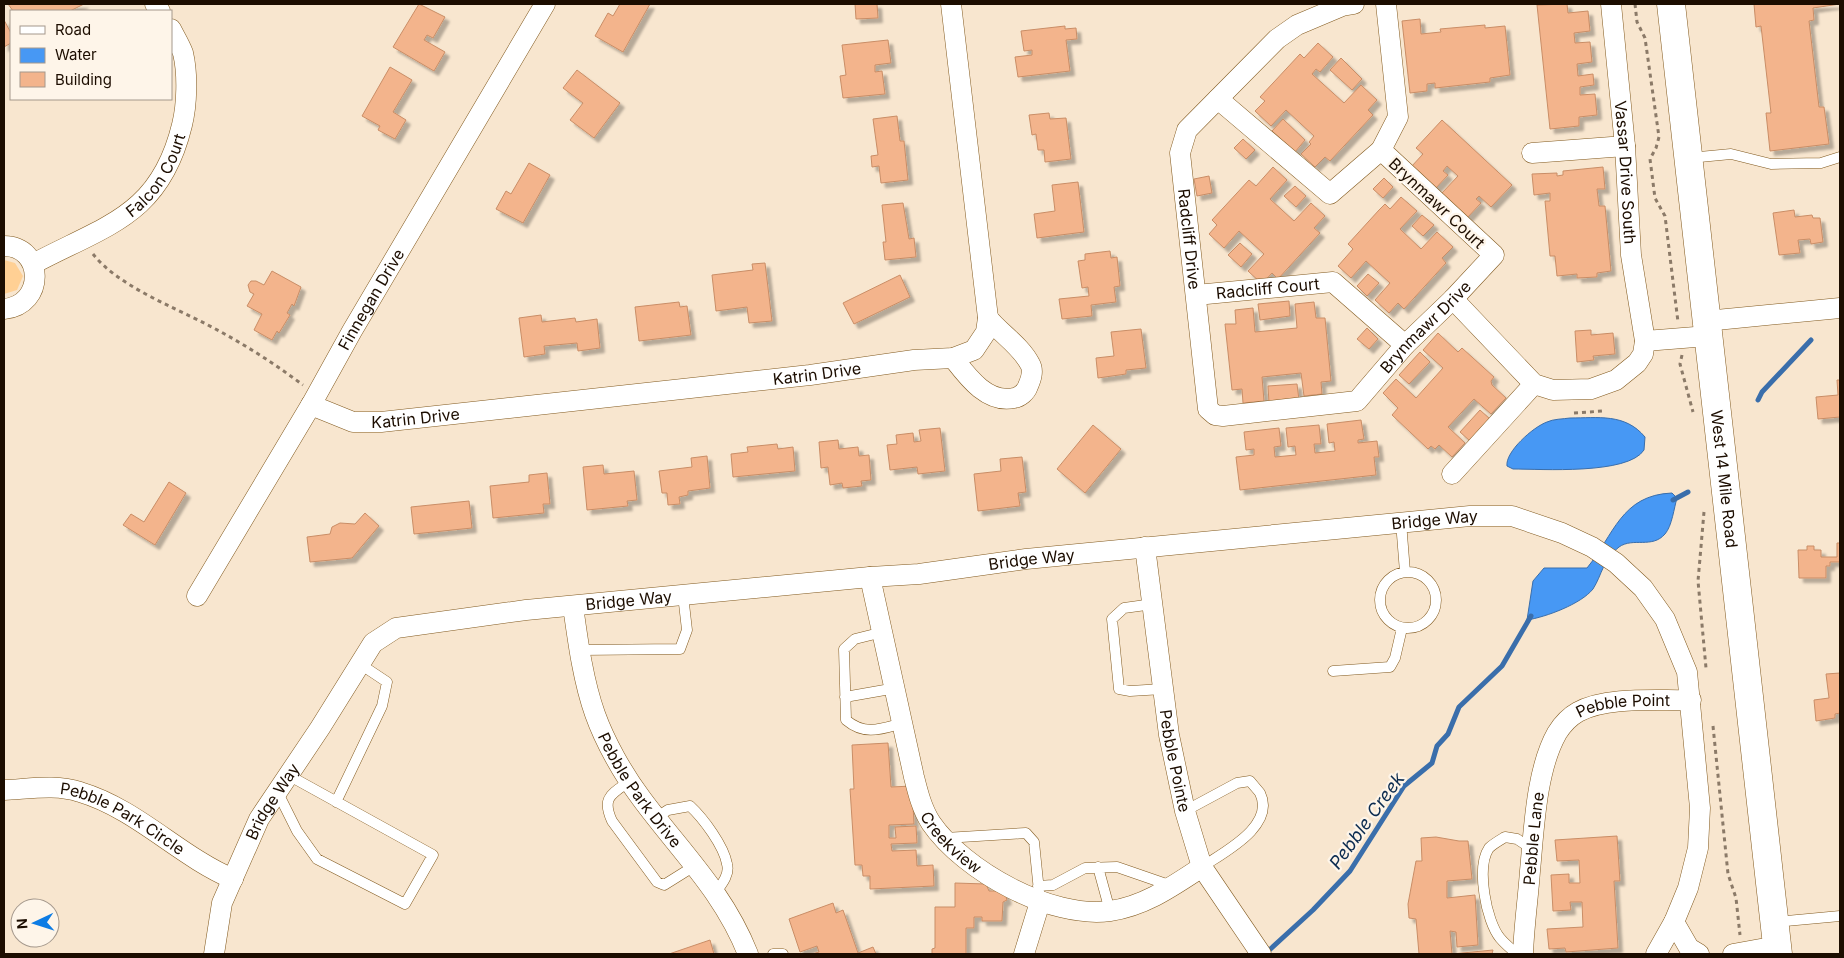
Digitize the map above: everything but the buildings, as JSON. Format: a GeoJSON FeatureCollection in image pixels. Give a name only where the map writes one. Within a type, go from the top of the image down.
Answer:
{"type":"FeatureCollection","features":[{"type":"Feature","properties":{"kind":"street","name":"Finnegan Drive"},"geometry":{"type":"LineString","coordinates":[[197,596],[546,4]]}},
{"type":"Feature","properties":{"kind":"street","name":"Katrin Drive"},"geometry":{"type":"LineString","coordinates":[[314,400],[353,422],[380,422],[810,375],[914,360],[953,358],[974,350],[986,332],[988,318],[951,4]]}},
{"type":"Feature","properties":{"kind":"street","name":"Radcliff Drive"},"geometry":{"type":"LineString","coordinates":[[1354,4],[1342,6],[1297,25],[1276,39],[1188,130],[1180,154],[1208,409],[1214,415],[1223,416],[1358,400]]}},
{"type":"Feature","properties":{"kind":"street"},"geometry":{"type":"LineString","coordinates":[[1218,99],[1330,194],[1381,150],[1398,117],[1386,4]]}},
{"type":"Feature","properties":{"kind":"street","name":"Vassar Drive South"},"geometry":{"type":"LineString","coordinates":[[1611,4],[1625,146],[1631,255],[1645,341]]}},
{"type":"Feature","properties":{"kind":"street","name":"West 14 Mile Road"},"geometry":{"type":"LineString","coordinates":[[1671,4],[1688,158],[1699,332],[1777,941]]}},
{"type":"Feature","properties":{"kind":"street","name":"Falcon Court"},"geometry":{"type":"LineString","coordinates":[[33,264],[123,217],[153,192],[176,150],[187,107],[183,53],[172,31]]}},
{"type":"Feature","properties":{"kind":"street"},"geometry":{"type":"LineString","coordinates":[[1532,153],[1625,146]]}},
{"type":"Feature","properties":{"kind":"street","name":"Brynmawr Court"},"geometry":{"type":"LineString","coordinates":[[1381,150],[1494,255]]}},
{"type":"Feature","properties":{"kind":"street"},"geometry":{"type":"LineString","coordinates":[[4,246],[18,250],[33,264],[36,274],[31,294],[15,307],[4,309]]}},
{"type":"Feature","properties":{"kind":"street","name":"Brynmawr Drive"},"geometry":{"type":"LineString","coordinates":[[1358,400],[1405,345],[1453,299],[1494,255]]}},
{"type":"Feature","properties":{"kind":"street","name":"Radcliff Court"},"geometry":{"type":"LineString","coordinates":[[1196,295],[1333,282],[1405,345]]}},
{"type":"Feature","properties":{"kind":"street"},"geometry":{"type":"LineString","coordinates":[[1453,299],[1534,384],[1553,390],[1591,389],[1607,384],[1627,373],[1637,363],[1643,354],[1645,341],[1840,308]]}},
{"type":"Feature","properties":{"kind":"street"},"geometry":{"type":"LineString","coordinates":[[953,358],[968,377],[994,396],[1008,400],[1019,398],[1027,390],[1032,376],[1031,365],[988,318]]}},
{"type":"Feature","properties":{"kind":"street"},"geometry":{"type":"LineString","coordinates":[[1452,474],[1534,384]]}},
{"type":"Feature","properties":{"kind":"street","name":"Bridge Way"},"geometry":{"type":"LineString","coordinates":[[214,954],[222,904],[259,819],[320,728],[373,643],[396,628],[450,619],[573,606],[918,574],[1026,559],[1401,522],[1470,516],[1512,516],[1562,532],[1592,547],[1616,563],[1643,588],[1665,619],[1687,672],[1700,808],[1698,848],[1688,888],[1674,922],[1656,954]]}},
{"type":"Feature","properties":{"kind":"street","name":"Pebble Pointe"},"geometry":{"type":"LineString","coordinates":[[1146,547],[1169,735],[1185,811],[1202,867],[1261,954]]}},
{"type":"Feature","properties":{"kind":"street","name":"Creekview"},"geometry":{"type":"LineString","coordinates":[[870,577],[896,688],[914,777],[924,810],[944,838],[1001,882],[1039,894],[1066,910],[1086,912],[1110,911],[1137,905],[1173,886],[1202,867]]}},
{"type":"Feature","properties":{"kind":"street","name":"Pebble Park Drive"},"geometry":{"type":"LineString","coordinates":[[573,606],[580,650],[595,715],[630,781],[716,892],[748,954]]}},
{"type":"Feature","properties":{"kind":"street","name":"Pebble Point"},"geometry":{"type":"LineString","coordinates":[[1562,726],[1578,712],[1593,706],[1620,702],[1691,700]]}},
{"type":"Feature","properties":{"kind":"street","name":"Pebble Lane"},"geometry":{"type":"LineString","coordinates":[[1523,954],[1532,849],[1546,760],[1562,726]]}},
{"type":"Feature","properties":{"kind":"street","name":"Pebble Park Circle"},"geometry":{"type":"LineString","coordinates":[[4,790],[52,788],[79,791],[106,802],[148,827],[210,870],[233,879]]}},
{"type":"Feature","properties":{"kind":"street"},"geometry":{"type":"LineString","coordinates":[[1024,954],[1039,894]]}},
{"type":"Feature","properties":{"kind":"street"},"geometry":{"type":"LineString","coordinates":[[1674,922],[1689,948],[1700,954]]}},
{"type":"Feature","properties":{"kind":"street"},"geometry":{"type":"LineString","coordinates":[[1737,953],[1777,941]]}},
{"type":"Feature","properties":{"kind":"lane"},"geometry":{"type":"LineString","coordinates":[[1688,158],[1731,154],[1779,164],[1821,163],[1840,157]]}},
{"type":"Feature","properties":{"kind":"lane"},"geometry":{"type":"LineString","coordinates":[[1401,522],[1405,572]]}},
{"type":"Feature","properties":{"kind":"lane"},"geometry":{"type":"LineString","coordinates":[[1405,572],[1424,577],[1431,584],[1436,602],[1428,620],[1411,628],[1402,628],[1394,624],[1382,612],[1380,594],[1389,579],[1405,572]]}},
{"type":"Feature","properties":{"kind":"lane"},"geometry":{"type":"LineString","coordinates":[[580,650],[680,649],[687,630],[682,595]]}},
{"type":"Feature","properties":{"kind":"lane"},"geometry":{"type":"LineString","coordinates":[[1153,604],[1124,608],[1112,619],[1119,689],[1130,691],[1163,689]]}},
{"type":"Feature","properties":{"kind":"lane"},"geometry":{"type":"LineString","coordinates":[[1333,671],[1390,667],[1395,658],[1402,628]]}},
{"type":"Feature","properties":{"kind":"lane"},"geometry":{"type":"LineString","coordinates":[[883,632],[855,639],[844,649],[846,720],[857,729],[876,730],[903,723]]}},
{"type":"Feature","properties":{"kind":"lane"},"geometry":{"type":"LineString","coordinates":[[336,802],[382,706],[387,691],[387,682],[360,664]]}},
{"type":"Feature","properties":{"kind":"lane"},"geometry":{"type":"LineString","coordinates":[[845,697],[896,688]]}},
{"type":"Feature","properties":{"kind":"lane"},"geometry":{"type":"LineString","coordinates":[[630,781],[611,794],[607,801],[608,812],[612,821],[657,882],[664,885],[672,882],[696,865]]}},
{"type":"Feature","properties":{"kind":"lane"},"geometry":{"type":"LineString","coordinates":[[1185,811],[1237,783],[1250,781],[1260,793],[1263,805],[1261,819],[1244,837],[1202,867]]}},
{"type":"Feature","properties":{"kind":"lane"},"geometry":{"type":"LineString","coordinates":[[282,783],[336,802],[433,855],[405,904],[317,859],[297,831],[282,783]]}},
{"type":"Feature","properties":{"kind":"lane"},"geometry":{"type":"LineString","coordinates":[[657,817],[668,810],[690,806],[704,819],[728,865],[726,878],[716,892]]}},
{"type":"Feature","properties":{"kind":"lane"},"geometry":{"type":"LineString","coordinates":[[944,838],[1014,832],[1026,834],[1034,842],[1039,894],[1085,868],[1117,867],[1173,886]]}},
{"type":"Feature","properties":{"kind":"lane"},"geometry":{"type":"LineString","coordinates":[[1517,954],[1499,937],[1492,922],[1485,895],[1485,858],[1490,847],[1505,837],[1517,839],[1532,849]]}},
{"type":"Feature","properties":{"kind":"lane"},"geometry":{"type":"LineString","coordinates":[[1098,868],[1110,911]]}},
{"type":"Feature","properties":{"kind":"lane"},"geometry":{"type":"LineString","coordinates":[[1777,941],[1840,916]]}},
{"type":"Feature","properties":{"kind":"lane"},"geometry":{"type":"LineString","coordinates":[[773,954],[783,954]]}},
{"type":"Feature","properties":{"kind":"path"},"geometry":{"type":"LineString","coordinates":[[1635,4],[1637,22],[1645,38],[1659,137],[1650,159],[1655,198],[1665,216],[1699,332],[1680,364],[1694,421]]}},
{"type":"Feature","properties":{"kind":"path"},"geometry":{"type":"LineString","coordinates":[[84,239],[101,265],[113,274],[169,307],[264,356],[314,400]]}},
{"type":"Feature","properties":{"kind":"path"},"geometry":{"type":"LineString","coordinates":[[1574,413],[1603,411]]}},
{"type":"Feature","properties":{"kind":"path"},"geometry":{"type":"LineString","coordinates":[[1705,507],[1698,581],[1707,674]]}},
{"type":"Feature","properties":{"kind":"path"},"geometry":{"type":"LineString","coordinates":[[1712,721],[1728,874],[1736,898],[1737,953]]}},
{"type":"Feature","properties":{"kind":"shaded area"},"geometry":{"type":"Polygon","coordinates":[[[4,260],[15,263],[23,276],[17,290],[4,294],[4,260]]]}},
{"type":"Feature","properties":{"kind":"water"},"geometry":{"type":"Polygon","coordinates":[[[1570,418],[1610,418],[1620,420],[1637,429],[1645,437],[1644,450],[1635,458],[1621,464],[1603,467],[1543,470],[1513,469],[1507,466],[1510,454],[1515,447],[1535,429],[1549,421],[1570,418]]]}},
{"type":"Feature","properties":{"kind":"water"},"geometry":{"type":"Polygon","coordinates":[[[1672,493],[1677,498],[1671,522],[1665,534],[1654,541],[1624,544],[1619,547],[1609,557],[1596,584],[1587,595],[1563,609],[1527,620],[1533,581],[1544,568],[1587,568],[1620,519],[1630,509],[1641,501],[1655,495],[1672,493]]]}},
{"type":"Feature","properties":{"kind":"waterway","name":"Pebble Creek"},"geometry":{"type":"LineString","coordinates":[[1758,400],[1762,392],[1811,340]]}},
{"type":"Feature","properties":{"kind":"waterway","name":"Pebble Creek"},"geometry":{"type":"LineString","coordinates":[[1673,500],[1688,492]]}},
{"type":"Feature","properties":{"kind":"waterway","name":"Pebble Creek"},"geometry":{"type":"LineString","coordinates":[[1265,954],[1313,910],[1350,871],[1404,786],[1432,763],[1437,746],[1448,734],[1459,707],[1502,666],[1531,616]]}}]}
